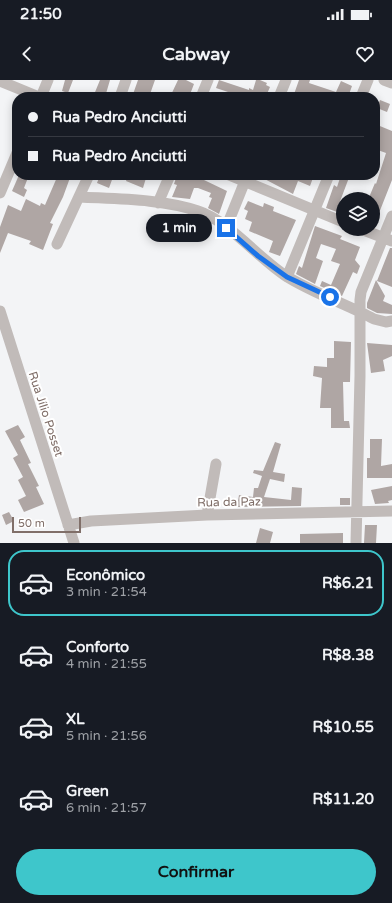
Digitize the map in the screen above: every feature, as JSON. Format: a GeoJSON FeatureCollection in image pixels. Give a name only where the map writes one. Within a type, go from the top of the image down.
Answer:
{"type":"FeatureCollection","features":[{"type":"Feature","properties":{"kind":"street"},"geometry":{"type":"LineString","coordinates":[[42,92],[48,80]]}},
{"type":"Feature","properties":{"kind":"street"},"geometry":{"type":"LineString","coordinates":[[122,92],[126,80]]}},
{"type":"Feature","properties":{"kind":"street"},"geometry":{"type":"LineString","coordinates":[[203,92],[208,80]]}},
{"type":"Feature","properties":{"kind":"street"},"geometry":{"type":"LineString","coordinates":[[281,92],[286,80]]}},
{"type":"Feature","properties":{"kind":"street"},"geometry":{"type":"LineString","coordinates":[[363,92],[368,80]]}},
{"type":"Feature","properties":{"kind":"street"},"geometry":{"type":"LineString","coordinates":[[384,80],[392,84]]}},
{"type":"Feature","properties":{"kind":"street"},"geometry":{"type":"LineString","coordinates":[[0,81],[28,92]]}},
{"type":"Feature","properties":{"kind":"street"},"geometry":{"type":"LineString","coordinates":[[0,193],[12,165]]}},
{"type":"Feature","properties":{"kind":"street"},"geometry":{"type":"LineString","coordinates":[[57,244],[87,180]]}},
{"type":"Feature","properties":{"kind":"street"},"geometry":{"type":"LineString","coordinates":[[158,203],[168,180]]}},
{"type":"Feature","properties":{"kind":"street"},"geometry":{"type":"LineString","coordinates":[[226,228],[245,180]]}},
{"type":"Feature","properties":{"kind":"street"},"geometry":{"type":"LineString","coordinates":[[250,180],[336,219]]}},
{"type":"Feature","properties":{"kind":"street"},"geometry":{"type":"LineString","coordinates":[[287,277],[327,180]]}},
{"type":"Feature","properties":{"kind":"street"},"geometry":{"type":"LineString","coordinates":[[80,197],[158,203],[199,211],[226,228],[258,256],[287,277],[374,319],[386,322],[392,321]]}},
{"type":"Feature","properties":{"kind":"street"},"geometry":{"type":"LineString","coordinates":[[356,543],[361,292],[387,239],[392,216]]}},
{"type":"Feature","properties":{"kind":"street","name":"Rua Jílio Posset"},"geometry":{"type":"LineString","coordinates":[[0,310],[74,543]]}},
{"type":"Feature","properties":{"kind":"street"},"geometry":{"type":"LineString","coordinates":[[207,515],[216,464]]}},
{"type":"Feature","properties":{"kind":"street","name":"Rua da Paz"},"geometry":{"type":"LineString","coordinates":[[68,525],[91,521],[207,515],[357,513],[392,511]]}},
{"type":"Feature","properties":{"kind":"building"},"geometry":{"type":"Polygon","coordinates":[[[65,80],[73,80],[68,92],[62,91],[65,80]]]}},
{"type":"Feature","properties":{"kind":"building"},"geometry":{"type":"Polygon","coordinates":[[[100,80],[110,80],[106,92],[95,92],[100,80]]]}},
{"type":"Feature","properties":{"kind":"building"},"geometry":{"type":"Polygon","coordinates":[[[138,80],[155,80],[151,92],[134,92],[138,80]]]}},
{"type":"Feature","properties":{"kind":"building"},"geometry":{"type":"Polygon","coordinates":[[[178,80],[186,80],[194,84],[191,92],[172,92],[178,80]]]}},
{"type":"Feature","properties":{"kind":"building"},"geometry":{"type":"Polygon","coordinates":[[[219,80],[249,90],[249,88],[253,90],[256,80],[267,83],[266,85],[270,87],[268,92],[228,92],[216,88],[219,80]]]}},
{"type":"Feature","properties":{"kind":"building"},"geometry":{"type":"Polygon","coordinates":[[[299,80],[310,80],[309,83],[336,92],[295,92],[299,80]]]}},
{"type":"Feature","properties":{"kind":"building"},"geometry":{"type":"Polygon","coordinates":[[[341,81],[352,86],[350,92],[336,92],[341,81]]]}},
{"type":"Feature","properties":{"kind":"building"},"geometry":{"type":"Polygon","coordinates":[[[380,100],[390,104],[387,112],[380,109],[380,100]]]}},
{"type":"Feature","properties":{"kind":"building"},"geometry":{"type":"Polygon","coordinates":[[[380,126],[392,131],[392,180],[380,210],[380,192],[371,192],[375,183],[376,184],[377,180],[380,180],[380,172],[386,153],[380,151],[380,126]]]}},
{"type":"Feature","properties":{"kind":"building"},"geometry":{"type":"Polygon","coordinates":[[[17,180],[27,180],[24,188],[27,190],[24,197],[12,191],[17,180]]]}},
{"type":"Feature","properties":{"kind":"building"},"geometry":{"type":"Polygon","coordinates":[[[56,180],[69,180],[63,197],[50,223],[53,224],[43,250],[29,244],[31,241],[8,233],[0,253],[0,227],[8,205],[21,211],[26,199],[40,206],[41,203],[45,205],[56,180]]]}},
{"type":"Feature","properties":{"kind":"building"},"geometry":{"type":"Polygon","coordinates":[[[98,180],[112,180],[109,188],[97,183],[98,180]]]}},
{"type":"Feature","properties":{"kind":"building"},"geometry":{"type":"Polygon","coordinates":[[[126,180],[145,180],[143,188],[126,180]]]}},
{"type":"Feature","properties":{"kind":"building"},"geometry":{"type":"Polygon","coordinates":[[[175,180],[204,180],[227,191],[219,214],[208,208],[212,198],[209,197],[211,193],[194,188],[190,199],[172,197],[177,185],[174,184],[175,180]]]}},
{"type":"Feature","properties":{"kind":"building"},"geometry":{"type":"Polygon","coordinates":[[[266,180],[312,180],[310,186],[298,181],[293,194],[266,180]]]}},
{"type":"Feature","properties":{"kind":"building"},"geometry":{"type":"Polygon","coordinates":[[[339,180],[348,180],[344,192],[336,192],[336,212],[326,208],[334,185],[337,187],[339,180]]]}},
{"type":"Feature","properties":{"kind":"building"},"geometry":{"type":"Polygon","coordinates":[[[248,201],[263,207],[264,203],[274,207],[273,211],[296,220],[280,256],[269,252],[273,241],[249,231],[252,222],[245,219],[248,211],[244,209],[248,201]]]}},
{"type":"Feature","properties":{"kind":"building"},"geometry":{"type":"Polygon","coordinates":[[[315,226],[336,234],[336,236],[342,236],[340,239],[360,247],[355,260],[360,266],[357,274],[353,272],[342,296],[320,286],[322,281],[331,285],[340,264],[331,261],[336,249],[321,244],[316,258],[323,261],[315,284],[296,274],[299,266],[302,268],[315,226]]]}},
{"type":"Feature","properties":{"kind":"building"},"geometry":{"type":"Polygon","coordinates":[[[390,248],[392,248],[392,287],[377,281],[390,248]]]}},
{"type":"Feature","properties":{"kind":"building"},"geometry":{"type":"Polygon","coordinates":[[[376,280],[385,296],[383,301],[392,305],[392,314],[377,313],[367,308],[367,303],[376,280]]]}},
{"type":"Feature","properties":{"kind":"building"},"geometry":{"type":"Polygon","coordinates":[[[334,341],[351,342],[350,382],[343,382],[344,421],[349,421],[350,428],[331,428],[331,408],[320,408],[322,378],[313,376],[314,366],[327,367],[327,358],[334,358],[334,341]]]}},
{"type":"Feature","properties":{"kind":"building"},"geometry":{"type":"Polygon","coordinates":[[[367,343],[392,345],[392,356],[383,360],[385,371],[371,373],[367,343]]]}},
{"type":"Feature","properties":{"kind":"building"},"geometry":{"type":"Polygon","coordinates":[[[18,425],[25,437],[20,440],[31,463],[28,464],[39,486],[36,487],[44,504],[24,512],[18,500],[26,496],[18,480],[23,477],[13,458],[18,455],[5,431],[18,425]]]}},
{"type":"Feature","properties":{"kind":"building"},"geometry":{"type":"Polygon","coordinates":[[[370,439],[382,439],[381,466],[392,464],[392,478],[367,478],[367,458],[370,458],[370,439]]]}},
{"type":"Feature","properties":{"kind":"building"},"geometry":{"type":"Polygon","coordinates":[[[275,442],[281,444],[273,472],[285,474],[284,482],[270,479],[264,497],[291,500],[292,487],[302,488],[301,506],[237,507],[239,495],[253,497],[254,488],[258,488],[262,476],[253,473],[254,470],[263,471],[275,442]]]}},
{"type":"Feature","properties":{"kind":"building"},"geometry":{"type":"Polygon","coordinates":[[[392,486],[392,500],[388,501],[389,503],[375,504],[371,490],[392,486]]]}},
{"type":"Feature","properties":{"kind":"building"},"geometry":{"type":"Polygon","coordinates":[[[340,498],[350,498],[350,505],[340,505],[340,498]]]}},
{"type":"Feature","properties":{"kind":"building"},"geometry":{"type":"Polygon","coordinates":[[[9,512],[14,521],[6,525],[2,515],[9,512]]]}},
{"type":"Feature","properties":{"kind":"building"},"geometry":{"type":"Polygon","coordinates":[[[365,525],[377,525],[376,543],[364,543],[365,525]]]}},
{"type":"Feature","properties":{"kind":"building"},"geometry":{"type":"Polygon","coordinates":[[[260,528],[273,532],[270,543],[256,543],[260,528]]]}},
{"type":"Feature","properties":{"kind":"building"},"geometry":{"type":"Polygon","coordinates":[[[343,533],[343,543],[300,543],[300,534],[343,533]]]}},
{"type":"Feature","properties":{"kind":"route"},"geometry":{"type":"LineString","coordinates":[[226,228],[258,256],[287,277],[330,297]]}}]}
